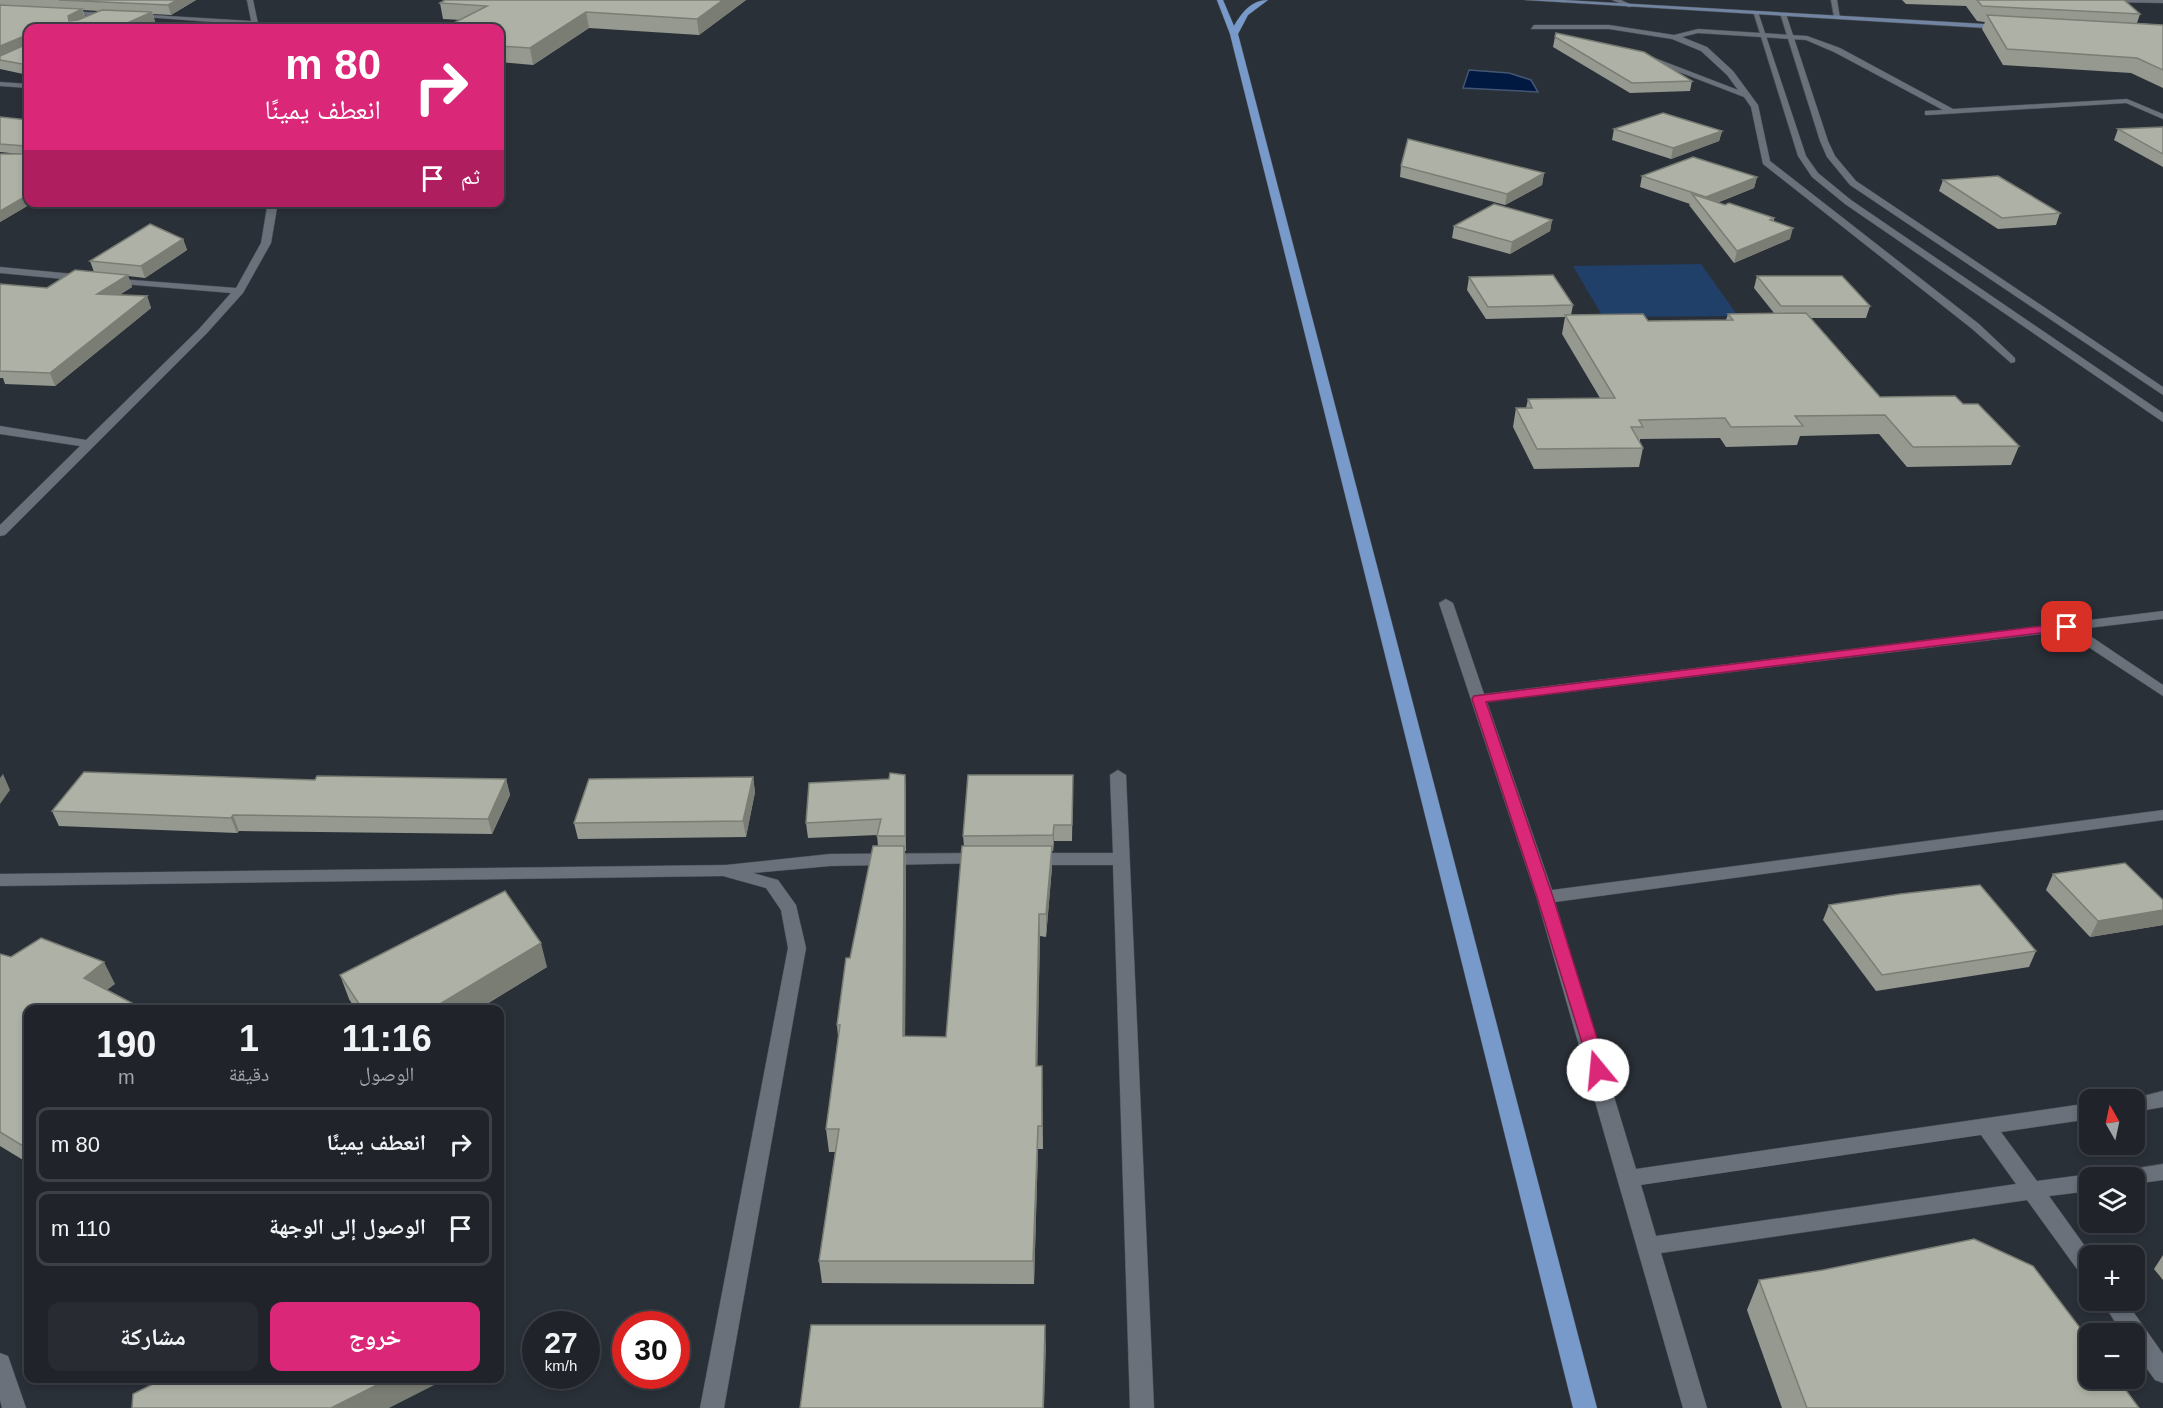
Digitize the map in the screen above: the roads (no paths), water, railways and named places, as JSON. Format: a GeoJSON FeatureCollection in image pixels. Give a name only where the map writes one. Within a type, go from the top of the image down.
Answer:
{"type":"FeatureCollection","features":[{"type":"Feature","properties":{"kind":"main road"},"geometry":{"type":"LineString","coordinates":[[1220,0],[1234,34],[1585,1408]]}},
{"type":"Feature","properties":{"kind":"main road"},"geometry":{"type":"LineString","coordinates":[[1234,34],[1240,19],[1250,6],[1265,0]]}},
{"type":"Feature","properties":{"kind":"main road"},"geometry":{"type":"LineString","coordinates":[[1528,0],[2016,28]]}},
{"type":"Feature","properties":{"kind":"street"},"geometry":{"type":"LineString","coordinates":[[250,0],[255,24]]}},
{"type":"Feature","properties":{"kind":"street"},"geometry":{"type":"LineString","coordinates":[[1616,0],[1631,6]]}},
{"type":"Feature","properties":{"kind":"street"},"geometry":{"type":"LineString","coordinates":[[1834,0],[1838,17]]}},
{"type":"Feature","properties":{"kind":"street"},"geometry":{"type":"LineString","coordinates":[[2104,0],[2163,1]]}},
{"type":"Feature","properties":{"kind":"street"},"geometry":{"type":"LineString","coordinates":[[2111,1],[2123,12]]}},
{"type":"Feature","properties":{"kind":"street"},"geometry":{"type":"LineString","coordinates":[[1755,12],[1795,142],[1815,175],[1824,185],[2163,418]]}},
{"type":"Feature","properties":{"kind":"street"},"geometry":{"type":"LineString","coordinates":[[58,13],[116,16]]}},
{"type":"Feature","properties":{"kind":"street"},"geometry":{"type":"LineString","coordinates":[[1782,14],[1828,149],[1853,183],[2163,392]]}},
{"type":"Feature","properties":{"kind":"street"},"geometry":{"type":"LineString","coordinates":[[85,24],[105,15]]}},
{"type":"Feature","properties":{"kind":"street"},"geometry":{"type":"LineString","coordinates":[[128,16],[230,24]]}},
{"type":"Feature","properties":{"kind":"street"},"geometry":{"type":"LineString","coordinates":[[1575,37],[1534,27],[1609,27],[1674,37],[1704,49],[1730,73],[1755,107],[1766,162],[1975,326],[2011,360]]}},
{"type":"Feature","properties":{"kind":"street"},"geometry":{"type":"LineString","coordinates":[[1674,37],[1698,32],[1725,32],[1807,38],[1837,50],[1950,110]]}},
{"type":"Feature","properties":{"kind":"street"},"geometry":{"type":"LineString","coordinates":[[1695,45],[1719,40],[1725,32]]}},
{"type":"Feature","properties":{"kind":"street"},"geometry":{"type":"LineString","coordinates":[[1639,55],[1747,96]]}},
{"type":"Feature","properties":{"kind":"street"},"geometry":{"type":"LineString","coordinates":[[0,84],[24,86]]}},
{"type":"Feature","properties":{"kind":"street"},"geometry":{"type":"LineString","coordinates":[[1928,113],[2127,101],[2163,117]]}},
{"type":"Feature","properties":{"kind":"street"},"geometry":{"type":"LineString","coordinates":[[0,532],[90,444],[239,291],[266,243],[272,207]]}},
{"type":"Feature","properties":{"kind":"street"},"geometry":{"type":"LineString","coordinates":[[0,270],[239,291]]}},
{"type":"Feature","properties":{"kind":"street"},"geometry":{"type":"LineString","coordinates":[[0,430],[90,444]]}},
{"type":"Feature","properties":{"kind":"street"},"geometry":{"type":"LineString","coordinates":[[1446,603],[1545,897],[1631,1178],[1648,1246],[1695,1408]]}},
{"type":"Feature","properties":{"kind":"street"},"geometry":{"type":"LineString","coordinates":[[1478,699],[2163,615]]}},
{"type":"Feature","properties":{"kind":"street"},"geometry":{"type":"LineString","coordinates":[[2067,627],[2163,692]]}},
{"type":"Feature","properties":{"kind":"street"},"geometry":{"type":"LineString","coordinates":[[1118,775],[1142,1408]]}},
{"type":"Feature","properties":{"kind":"street"},"geometry":{"type":"LineString","coordinates":[[1545,897],[2163,814]]}},
{"type":"Feature","properties":{"kind":"street"},"geometry":{"type":"LineString","coordinates":[[0,880],[723,870],[830,860],[997,859]]}},
{"type":"Feature","properties":{"kind":"street"},"geometry":{"type":"LineString","coordinates":[[1020,859],[1122,859]]}},
{"type":"Feature","properties":{"kind":"street"},"geometry":{"type":"LineString","coordinates":[[712,1408],[796,948],[790,909],[772,884],[723,870]]}},
{"type":"Feature","properties":{"kind":"street"},"geometry":{"type":"LineString","coordinates":[[2145,1102],[2163,1099]]}},
{"type":"Feature","properties":{"kind":"street"},"geometry":{"type":"LineString","coordinates":[[1631,1178],[2079,1113]]}},
{"type":"Feature","properties":{"kind":"street"},"geometry":{"type":"LineString","coordinates":[[1986,1126],[2079,1254]]}},
{"type":"Feature","properties":{"kind":"street"},"geometry":{"type":"LineString","coordinates":[[2145,1175],[2163,1172]]}},
{"type":"Feature","properties":{"kind":"street"},"geometry":{"type":"LineString","coordinates":[[1648,1246],[2079,1184]]}},
{"type":"Feature","properties":{"kind":"street"},"geometry":{"type":"LineString","coordinates":[[2120,1311],[2163,1373]]}},
{"type":"Feature","properties":{"kind":"street"},"geometry":{"type":"LineString","coordinates":[[0,1363],[14,1408]]}}]}
